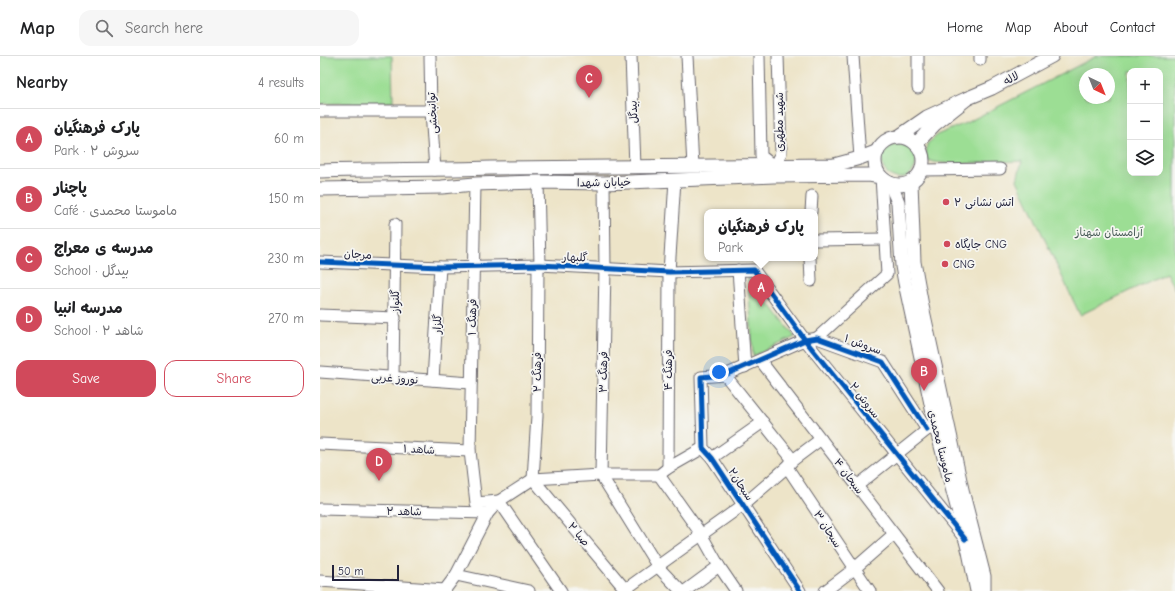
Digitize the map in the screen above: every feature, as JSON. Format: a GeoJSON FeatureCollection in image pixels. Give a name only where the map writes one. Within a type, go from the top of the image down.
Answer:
{"type":"FeatureCollection","features":[{"type":"Feature","properties":{"kind":"main road","name":"لاله"},"geometry":{"type":"LineString","coordinates":[[968,98],[992,88],[1052,56]]}},
{"type":"Feature","properties":{"kind":"main road"},"geometry":{"type":"LineString","coordinates":[[898,137],[910,140],[916,144],[923,156],[923,163],[921,170],[911,182],[897,185],[882,177],[876,167],[878,150],[890,139],[898,137],[927,117],[968,98]]}},
{"type":"Feature","properties":{"kind":"main road"},"geometry":{"type":"LineString","coordinates":[[916,144],[934,125],[968,98]]}},
{"type":"Feature","properties":{"kind":"main road","name":"خیابان شهدا"},"geometry":{"type":"LineString","coordinates":[[320,189],[442,187],[475,184],[538,182],[604,183],[675,180],[834,165],[860,158],[878,150]]}},
{"type":"Feature","properties":{"kind":"main road","name":"خیابان شهدا"},"geometry":{"type":"LineString","coordinates":[[320,171],[694,166],[869,176],[886,180]]}},
{"type":"Feature","properties":{"kind":"main road","name":"ماموستا محمدی"},"geometry":{"type":"LineString","coordinates":[[886,180],[898,202],[902,266],[931,429],[969,552],[977,591]]}},
{"type":"Feature","properties":{"kind":"main road","name":"ماموستا محمدی"},"geometry":{"type":"LineString","coordinates":[[911,182],[914,262],[944,409],[963,494],[984,576],[984,591]]}},
{"type":"Feature","properties":{"kind":"street","name":"توانبخشی"},"geometry":{"type":"LineString","coordinates":[[430,56],[431,111],[435,170]]}},
{"type":"Feature","properties":{"kind":"street","name":"بیدگل"},"geometry":{"type":"LineString","coordinates":[[631,56],[635,167]]}},
{"type":"Feature","properties":{"kind":"street"},"geometry":{"type":"LineString","coordinates":[[687,56],[694,166]]}},
{"type":"Feature","properties":{"kind":"street","name":"شهید مطهری"},"geometry":{"type":"LineString","coordinates":[[759,56],[761,156],[774,171],[781,153],[778,56]]}},
{"type":"Feature","properties":{"kind":"street"},"geometry":{"type":"LineString","coordinates":[[853,56],[860,158]]}},
{"type":"Feature","properties":{"kind":"street"},"geometry":{"type":"LineString","coordinates":[[918,56],[918,88]]}},
{"type":"Feature","properties":{"kind":"street"},"geometry":{"type":"LineString","coordinates":[[320,111],[431,111]]}},
{"type":"Feature","properties":{"kind":"street"},"geometry":{"type":"LineString","coordinates":[[921,170],[1000,169]]}},
{"type":"Feature","properties":{"kind":"street","name":"فرهنگ ۴"},"geometry":{"type":"LineString","coordinates":[[664,471],[669,272],[675,180]]}},
{"type":"Feature","properties":{"kind":"street"},"geometry":{"type":"LineString","coordinates":[[817,338],[887,274],[885,239],[886,180]]}},
{"type":"Feature","properties":{"kind":"street","name":"فرهنگ ۲"},"geometry":{"type":"LineString","coordinates":[[533,479],[537,416],[539,265],[538,182]]}},
{"type":"Feature","properties":{"kind":"street","name":"فرهنگ ۳"},"geometry":{"type":"LineString","coordinates":[[601,475],[605,268],[604,183]]}},
{"type":"Feature","properties":{"kind":"street","name":"فرهنگ ۱"},"geometry":{"type":"LineString","coordinates":[[475,184],[470,451],[476,503],[499,501]]}},
{"type":"Feature","properties":{"kind":"street"},"geometry":{"type":"LineString","coordinates":[[811,209],[812,196]]}},
{"type":"Feature","properties":{"kind":"street","name":"گلنواز"},"geometry":{"type":"LineString","coordinates":[[393,378],[395,318],[395,224]]}},
{"type":"Feature","properties":{"kind":"street"},"geometry":{"type":"LineString","coordinates":[[818,240],[885,239]]}},
{"type":"Feature","properties":{"kind":"street"},"geometry":{"type":"LineString","coordinates":[[810,261],[811,281]]}},
{"type":"Feature","properties":{"kind":"street","name":"مرجان"},"geometry":{"type":"LineString","coordinates":[[320,262],[395,266]]}},
{"type":"Feature","properties":{"kind":"street","name":"گلبهار"},"geometry":{"type":"LineString","coordinates":[[395,266],[440,267],[539,265],[669,272],[754,270]]}},
{"type":"Feature","properties":{"kind":"street","name":"گلزار"},"geometry":{"type":"LineString","coordinates":[[433,380],[440,267]]}},
{"type":"Feature","properties":{"kind":"street"},"geometry":{"type":"LineString","coordinates":[[738,270],[745,367]]}},
{"type":"Feature","properties":{"kind":"street","name":"سروش ۲"},"geometry":{"type":"LineString","coordinates":[[754,270],[805,340],[964,539]]}},
{"type":"Feature","properties":{"kind":"street"},"geometry":{"type":"LineString","coordinates":[[320,315],[395,318]]}},
{"type":"Feature","properties":{"kind":"street","name":"سروش ۱"},"geometry":{"type":"LineString","coordinates":[[703,448],[701,377],[725,375],[805,340],[817,338],[883,362],[931,429]]}},
{"type":"Feature","properties":{"kind":"street","name":"سبحان ۴"},"geometry":{"type":"LineString","coordinates":[[760,360],[938,591]]}},
{"type":"Feature","properties":{"kind":"street","name":"نوروز غربی"},"geometry":{"type":"LineString","coordinates":[[320,372],[471,382]]}},
{"type":"Feature","properties":{"kind":"street","name":"سبحان ۳"},"geometry":{"type":"LineString","coordinates":[[725,375],[763,422],[854,569],[870,591]]}},
{"type":"Feature","properties":{"kind":"street"},"geometry":{"type":"LineString","coordinates":[[712,458],[763,422]]}},
{"type":"Feature","properties":{"kind":"street"},"geometry":{"type":"LineString","coordinates":[[857,486],[896,454],[931,429]]}},
{"type":"Feature","properties":{"kind":"street"},"geometry":{"type":"LineString","coordinates":[[624,590],[743,505],[821,439]]}},
{"type":"Feature","properties":{"kind":"street","name":"شاهد ۱"},"geometry":{"type":"LineString","coordinates":[[320,444],[470,451]]}},
{"type":"Feature","properties":{"kind":"street"},"geometry":{"type":"LineString","coordinates":[[320,581],[445,590],[456,575],[488,513],[499,501],[533,479],[664,471],[703,448]]}},
{"type":"Feature","properties":{"kind":"street","name":"سبحان۲"},"geometry":{"type":"LineString","coordinates":[[703,448],[712,458],[800,591]]}},
{"type":"Feature","properties":{"kind":"street"},"geometry":{"type":"LineString","coordinates":[[664,471],[719,566],[736,591]]}},
{"type":"Feature","properties":{"kind":"street"},"geometry":{"type":"LineString","coordinates":[[601,475],[658,567],[682,591]]}},
{"type":"Feature","properties":{"kind":"street","name":"صبا ۲"},"geometry":{"type":"LineString","coordinates":[[533,479],[624,590]]}},
{"type":"Feature","properties":{"kind":"street"},"geometry":{"type":"LineString","coordinates":[[499,501],[561,591]]}},
{"type":"Feature","properties":{"kind":"street","name":"شاهد ۲"},"geometry":{"type":"LineString","coordinates":[[320,509],[488,513]]}},
{"type":"Feature","properties":{"kind":"street"},"geometry":{"type":"LineString","coordinates":[[825,591],[854,569],[894,534]]}},
{"type":"Feature","properties":{"kind":"street"},"geometry":{"type":"LineString","coordinates":[[685,591],[719,566]]}},
{"type":"Feature","properties":{"kind":"street"},"geometry":{"type":"LineString","coordinates":[[456,575],[497,588],[529,591]]}},
{"type":"Feature","properties":{"kind":"green space"},"geometry":{"type":"Polygon","coordinates":[[[320,56],[392,56],[393,102],[320,104],[320,56]]]}},
{"type":"Feature","properties":{"kind":"green space","name":"آرامستان شهناز"},"geometry":{"type":"Polygon","coordinates":[[[1097,56],[1175,56],[1175,290],[1166,273],[1080,315],[1017,180],[1022,161],[954,164],[933,162],[928,160],[926,155],[927,144],[939,134],[968,122],[1097,56]]]}},
{"type":"Feature","properties":{"kind":"green space"},"geometry":{"type":"Polygon","coordinates":[[[896,144],[902,144],[911,149],[915,155],[915,167],[911,173],[902,178],[896,178],[887,173],[882,164],[882,158],[887,149],[896,144]]]}},
{"type":"Feature","properties":{"kind":"green space"},"geometry":{"type":"Polygon","coordinates":[[[748,277],[795,337],[753,356],[748,277]]]}},
{"type":"Feature","properties":{"kind":"cycle path"},"geometry":{"type":"LineString","coordinates":[[320,262],[440,267],[540,265],[669,272],[754,270],[805,340],[965,539]]}},
{"type":"Feature","properties":{"kind":"cycle path"},"geometry":{"type":"LineString","coordinates":[[800,591],[712,458],[703,448],[701,377],[725,375],[805,340],[817,338],[883,362],[927,430]]}},
{"type":"Feature","properties":{"kind":"place","name":"مدرسه ی معراج"},"geometry":{"type":"Point","coordinates":[589,98]}},
{"type":"Feature","properties":{"kind":"place","name":"اتش نشانی ۲"},"geometry":{"type":"Point","coordinates":[946,202]}},
{"type":"Feature","properties":{"kind":"place","name":"جایگاه CNG"},"geometry":{"type":"Point","coordinates":[947,244]}},
{"type":"Feature","properties":{"kind":"place","name":"CNG"},"geometry":{"type":"Point","coordinates":[945,264]}},
{"type":"Feature","properties":{"kind":"place","name":"پارک فرهنگیان"},"geometry":{"type":"Point","coordinates":[761,307]}},
{"type":"Feature","properties":{"kind":"place","name":"پاچنار"},"geometry":{"type":"Point","coordinates":[924,391]}},
{"type":"Feature","properties":{"kind":"place","name":"مدرسه انبیا"},"geometry":{"type":"Point","coordinates":[379,481]}}]}
